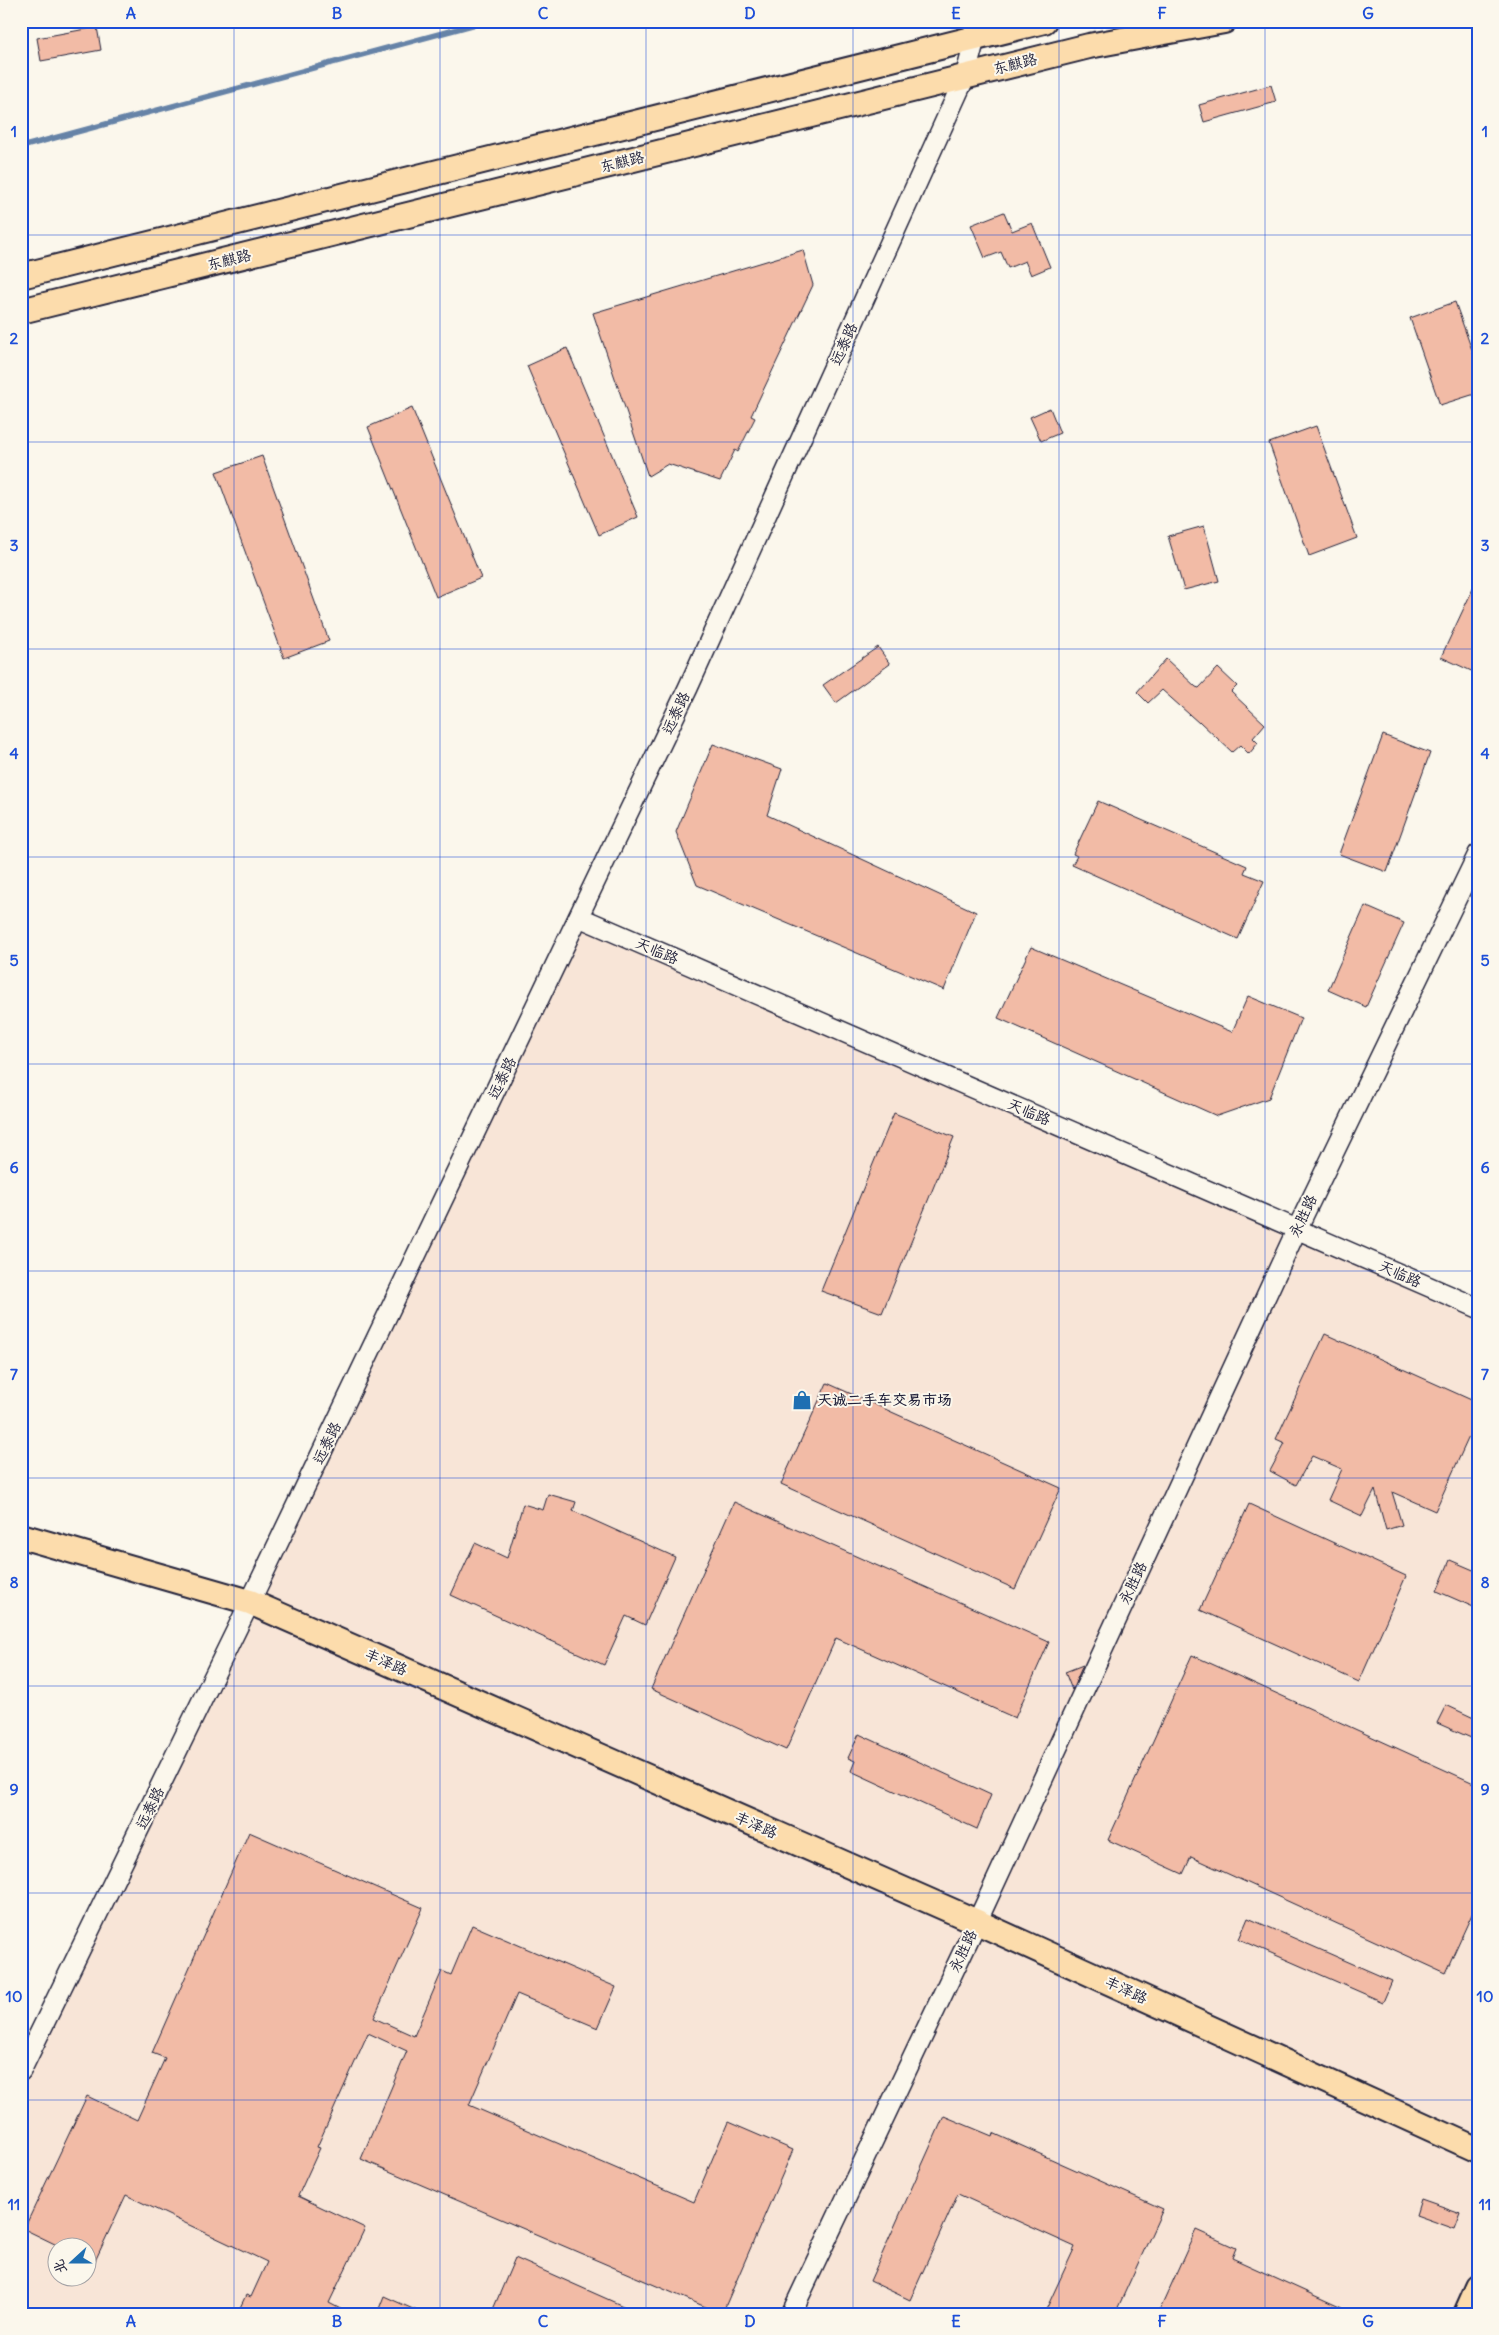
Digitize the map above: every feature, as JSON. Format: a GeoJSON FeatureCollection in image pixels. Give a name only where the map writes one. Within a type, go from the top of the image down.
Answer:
{"type":"FeatureCollection","features":[{"type":"Feature","properties":{"kind":"main road"},"geometry":{"type":"LineString","coordinates":[[21,276],[974,30],[1044,21]]}},
{"type":"Feature","properties":{"kind":"main road","name":"东麒路"},"geometry":{"type":"LineString","coordinates":[[21,311],[1089,46],[1224,21]]}},
{"type":"Feature","properties":{"kind":"main road","name":"丰泽路"},"geometry":{"type":"LineString","coordinates":[[21,1536],[250,1602],[977,1922],[1478,2150]]}},
{"type":"Feature","properties":{"kind":"main road"},"geometry":{"type":"LineString","coordinates":[[1466,2314],[1478,2287]]}},
{"type":"Feature","properties":{"kind":"street","name":"远泰路"},"geometry":{"type":"LineString","coordinates":[[21,2071],[250,1602],[580,917],[688,688],[965,77],[974,30]]}},
{"type":"Feature","properties":{"kind":"street","name":"永胜路"},"geometry":{"type":"LineString","coordinates":[[791,2314],[977,1922],[1297,1229],[1478,854]]}},
{"type":"Feature","properties":{"kind":"street","name":"天临路"},"geometry":{"type":"LineString","coordinates":[[580,917],[1478,1308]]}},
{"type":"Feature","properties":{"kind":"street"},"geometry":{"type":"LineString","coordinates":[[1466,2314],[1478,2295]]}},
{"type":"Feature","properties":{"kind":"shaded area"},"geometry":{"type":"Polygon","coordinates":[[[579,917],[1478,1317],[1478,2314],[21,2314],[21,2071],[579,917]]]}},
{"type":"Feature","properties":{"kind":"building"},"geometry":{"type":"Polygon","coordinates":[[[97,27],[101,50],[41,61],[37,38],[97,27]]]}},
{"type":"Feature","properties":{"kind":"building"},"geometry":{"type":"Polygon","coordinates":[[[1271,85],[1276,102],[1204,122],[1199,105],[1271,85]]]}},
{"type":"Feature","properties":{"kind":"building"},"geometry":{"type":"Polygon","coordinates":[[[1004,212],[1012,231],[1032,223],[1050,267],[1031,275],[1025,261],[1008,268],[1001,252],[985,258],[971,225],[1004,212]]]}},
{"type":"Feature","properties":{"kind":"building"},"geometry":{"type":"Polygon","coordinates":[[[803,250],[813,285],[751,416],[755,418],[738,452],[735,450],[720,481],[668,464],[648,476],[593,313],[803,250]]]}},
{"type":"Feature","properties":{"kind":"building"},"geometry":{"type":"Polygon","coordinates":[[[1455,302],[1478,367],[1478,393],[1440,405],[1410,318],[1455,302]]]}},
{"type":"Feature","properties":{"kind":"building"},"geometry":{"type":"Polygon","coordinates":[[[567,348],[638,517],[599,535],[527,366],[567,348]]]}},
{"type":"Feature","properties":{"kind":"building"},"geometry":{"type":"Polygon","coordinates":[[[412,408],[481,578],[436,597],[368,427],[412,408]]]}},
{"type":"Feature","properties":{"kind":"building"},"geometry":{"type":"Polygon","coordinates":[[[1050,408],[1060,433],[1041,441],[1030,417],[1050,408]]]}},
{"type":"Feature","properties":{"kind":"building"},"geometry":{"type":"Polygon","coordinates":[[[1316,426],[1357,538],[1309,556],[1269,443],[1316,426]]]}},
{"type":"Feature","properties":{"kind":"building"},"geometry":{"type":"Polygon","coordinates":[[[262,456],[329,641],[284,658],[216,472],[262,456]]]}},
{"type":"Feature","properties":{"kind":"building"},"geometry":{"type":"Polygon","coordinates":[[[1204,526],[1219,581],[1184,590],[1168,536],[1204,526]]]}},
{"type":"Feature","properties":{"kind":"building"},"geometry":{"type":"Polygon","coordinates":[[[1478,578],[1478,674],[1441,657],[1478,578]]]}},
{"type":"Feature","properties":{"kind":"building"},"geometry":{"type":"Polygon","coordinates":[[[878,647],[890,664],[836,703],[823,685],[878,647]]]}},
{"type":"Feature","properties":{"kind":"building"},"geometry":{"type":"Polygon","coordinates":[[[1166,659],[1196,687],[1199,688],[1218,668],[1237,686],[1231,692],[1265,724],[1253,738],[1258,743],[1249,754],[1240,745],[1232,752],[1162,690],[1148,703],[1137,692],[1166,659]]]}},
{"type":"Feature","properties":{"kind":"building"},"geometry":{"type":"Polygon","coordinates":[[[1383,735],[1430,753],[1387,872],[1339,854],[1383,735]]]}},
{"type":"Feature","properties":{"kind":"building"},"geometry":{"type":"Polygon","coordinates":[[[713,744],[782,769],[767,815],[976,912],[944,990],[697,885],[676,832],[713,744]]]}},
{"type":"Feature","properties":{"kind":"building"},"geometry":{"type":"Polygon","coordinates":[[[1098,801],[1247,866],[1244,873],[1264,881],[1238,939],[1072,865],[1077,856],[1073,854],[1098,801]]]}},
{"type":"Feature","properties":{"kind":"building"},"geometry":{"type":"Polygon","coordinates":[[[1365,906],[1404,923],[1366,1007],[1328,990],[1365,906]]]}},
{"type":"Feature","properties":{"kind":"building"},"geometry":{"type":"Polygon","coordinates":[[[1031,947],[1232,1032],[1248,996],[1301,1018],[1269,1098],[1217,1116],[998,1018],[1031,947]]]}},
{"type":"Feature","properties":{"kind":"building"},"geometry":{"type":"Polygon","coordinates":[[[894,1113],[954,1137],[882,1313],[821,1291],[894,1113]]]}},
{"type":"Feature","properties":{"kind":"building"},"geometry":{"type":"Polygon","coordinates":[[[1325,1334],[1478,1403],[1478,1417],[1435,1511],[1392,1492],[1402,1525],[1386,1530],[1375,1490],[1362,1516],[1328,1500],[1342,1469],[1312,1456],[1296,1485],[1270,1471],[1285,1443],[1276,1439],[1325,1334]]]}},
{"type":"Feature","properties":{"kind":"building"},"geometry":{"type":"Polygon","coordinates":[[[827,1383],[1061,1488],[1015,1589],[781,1484],[827,1383]]]}},
{"type":"Feature","properties":{"kind":"building"},"geometry":{"type":"Polygon","coordinates":[[[548,1494],[576,1502],[573,1511],[675,1557],[645,1625],[626,1616],[604,1665],[451,1595],[475,1543],[507,1558],[523,1504],[543,1510],[548,1494]]]}},
{"type":"Feature","properties":{"kind":"building"},"geometry":{"type":"Polygon","coordinates":[[[734,1502],[1049,1642],[1015,1718],[836,1638],[786,1750],[651,1689],[734,1502]]]}},
{"type":"Feature","properties":{"kind":"building"},"geometry":{"type":"Polygon","coordinates":[[[1249,1504],[1406,1576],[1359,1682],[1200,1610],[1249,1504]]]}},
{"type":"Feature","properties":{"kind":"building"},"geometry":{"type":"Polygon","coordinates":[[[1450,1560],[1478,1572],[1478,1609],[1437,1591],[1450,1560]]]}},
{"type":"Feature","properties":{"kind":"building"},"geometry":{"type":"Polygon","coordinates":[[[1192,1655],[1478,1785],[1478,1901],[1445,1973],[1191,1857],[1183,1874],[1108,1840],[1192,1655]]]}},
{"type":"Feature","properties":{"kind":"building"},"geometry":{"type":"Polygon","coordinates":[[[1083,1665],[1072,1690],[1065,1672],[1083,1665]]]}},
{"type":"Feature","properties":{"kind":"building"},"geometry":{"type":"Polygon","coordinates":[[[1446,1705],[1478,1720],[1478,1741],[1437,1723],[1446,1705]]]}},
{"type":"Feature","properties":{"kind":"building"},"geometry":{"type":"Polygon","coordinates":[[[859,1734],[991,1795],[977,1829],[851,1771],[855,1761],[848,1758],[859,1734]]]}},
{"type":"Feature","properties":{"kind":"building"},"geometry":{"type":"Polygon","coordinates":[[[249,1832],[423,1908],[374,2018],[414,2036],[442,1971],[451,1975],[472,1925],[616,1987],[598,2028],[517,1994],[469,2105],[694,2202],[728,2122],[793,2150],[722,2314],[361,2159],[407,2051],[368,2033],[317,2147],[320,2148],[298,2196],[365,2228],[329,2303],[350,2314],[237,2314],[246,2295],[251,2297],[267,2262],[126,2195],[98,2255],[98,2238],[48,2238],[48,2241],[24,2229],[87,2096],[137,2120],[165,2058],[152,2053],[249,1832]]]}},
{"type":"Feature","properties":{"kind":"building"},"geometry":{"type":"Polygon","coordinates":[[[1248,1918],[1392,1981],[1383,2002],[1239,1939],[1248,1918]]]}},
{"type":"Feature","properties":{"kind":"building"},"geometry":{"type":"Polygon","coordinates":[[[944,2116],[992,2136],[993,2133],[1163,2209],[1115,2314],[1044,2314],[1075,2247],[958,2194],[910,2300],[870,2281],[944,2116]]]}},
{"type":"Feature","properties":{"kind":"building"},"geometry":{"type":"Polygon","coordinates":[[[1421,2199],[1461,2213],[1455,2229],[1416,2215],[1421,2199]]]}},
{"type":"Feature","properties":{"kind":"building"},"geometry":{"type":"Polygon","coordinates":[[[1196,2230],[1236,2248],[1232,2258],[1355,2314],[1158,2314],[1196,2230]]]}},
{"type":"Feature","properties":{"kind":"building"},"geometry":{"type":"Polygon","coordinates":[[[515,2258],[641,2314],[491,2314],[515,2258]]]}},
{"type":"Feature","properties":{"kind":"building"},"geometry":{"type":"Polygon","coordinates":[[[384,2296],[424,2314],[377,2314],[384,2296]]]}},
{"type":"Feature","properties":{"kind":"waterway"},"geometry":{"type":"LineString","coordinates":[[21,147],[487,21]]}},
{"type":"Feature","properties":{"kind":"place","name":"天诚二手车交易市场"},"geometry":{"type":"Point","coordinates":[802,1400]}}]}
